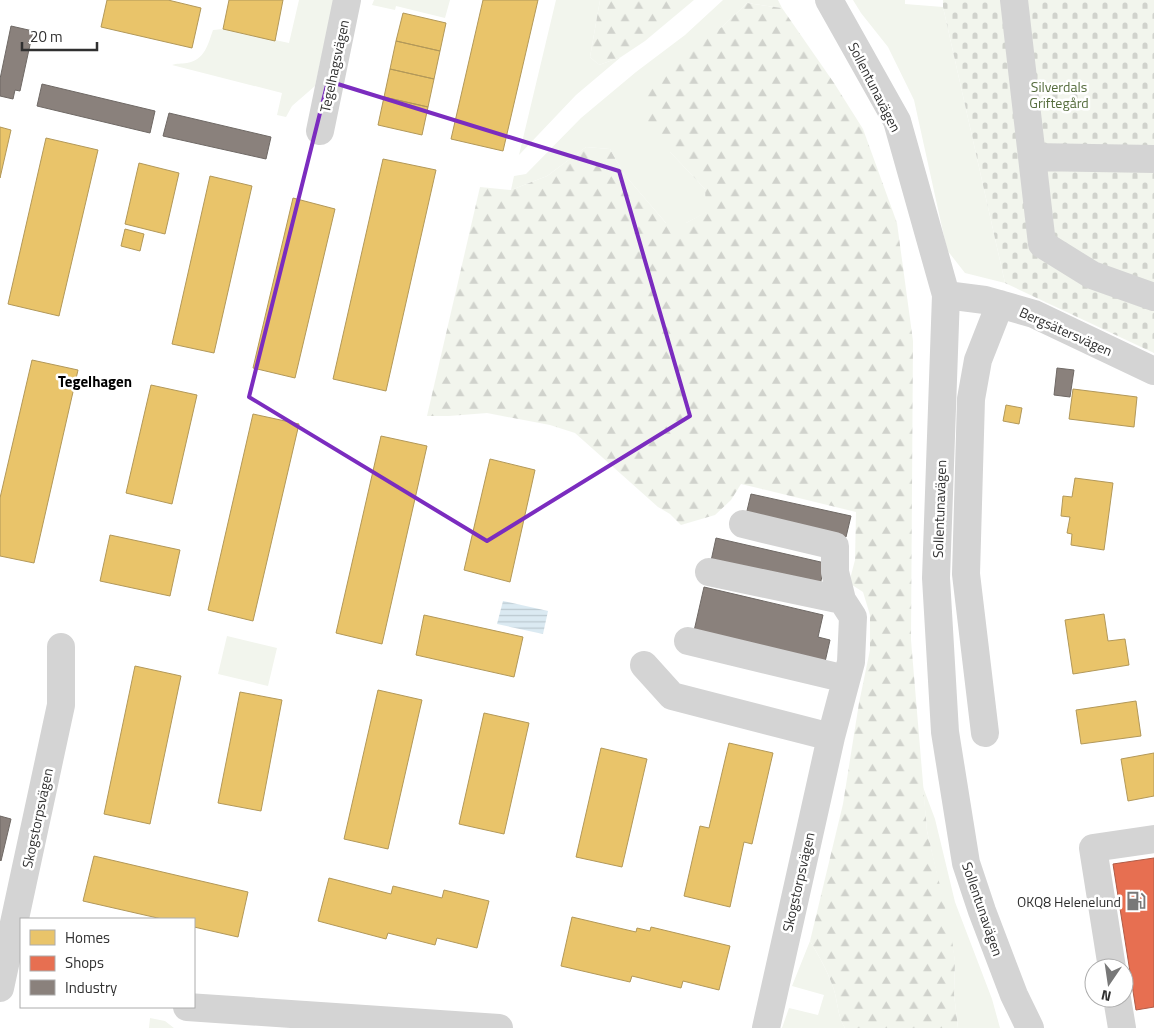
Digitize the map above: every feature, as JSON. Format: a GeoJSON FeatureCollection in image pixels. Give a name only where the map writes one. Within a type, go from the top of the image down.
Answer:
{"type":"FeatureCollection","features":[{"type":"Feature","properties":{"kind":"street","name":"Tegelhagsvägen"},"geometry":{"type":"LineString","coordinates":[[320,131],[348,0]]}},
{"type":"Feature","properties":{"kind":"street","name":"Sollentunavägen"},"geometry":{"type":"LineString","coordinates":[[829,0],[897,121],[946,295],[936,578],[945,732],[966,862],[982,911],[1011,987],[1030,1028]]}},
{"type":"Feature","properties":{"kind":"street"},"geometry":{"type":"LineString","coordinates":[[1014,0],[1042,244],[1092,275],[1154,296]]}},
{"type":"Feature","properties":{"kind":"street"},"geometry":{"type":"LineString","coordinates":[[1032,157],[1154,158]]}},
{"type":"Feature","properties":{"kind":"street","name":"Bergsätersvägen"},"geometry":{"type":"LineString","coordinates":[[946,295],[985,300],[1034,314],[1154,372]]}},
{"type":"Feature","properties":{"kind":"street","name":"Sollentunavägen"},"geometry":{"type":"LineString","coordinates":[[985,733],[966,574],[971,399],[978,360],[1000,304]]}},
{"type":"Feature","properties":{"kind":"street","name":"Skogstorpsvägen"},"geometry":{"type":"LineString","coordinates":[[743,524],[835,546],[835,572],[847,609],[851,662],[831,736],[766,1028]]}},
{"type":"Feature","properties":{"kind":"street"},"geometry":{"type":"LineString","coordinates":[[709,572],[847,609]]}},
{"type":"Feature","properties":{"kind":"street"},"geometry":{"type":"LineString","coordinates":[[688,641],[846,679]]}},
{"type":"Feature","properties":{"kind":"street","name":"Skogstorpsvägen"},"geometry":{"type":"LineString","coordinates":[[0,988],[62,705],[61,647]]}},
{"type":"Feature","properties":{"kind":"street"},"geometry":{"type":"LineString","coordinates":[[644,665],[672,696],[831,736]]}},
{"type":"Feature","properties":{"kind":"street"},"geometry":{"type":"LineString","coordinates":[[1110,958],[1093,848],[1154,839]]}},
{"type":"Feature","properties":{"kind":"street"},"geometry":{"type":"LineString","coordinates":[[0,994],[20,996]]}},
{"type":"Feature","properties":{"kind":"street"},"geometry":{"type":"LineString","coordinates":[[1119,1008],[1122,1028]]}},
{"type":"Feature","properties":{"kind":"street"},"geometry":{"type":"LineString","coordinates":[[199,1014],[499,1028]]}},
{"type":"Feature","properties":{"kind":"highlighted area"},"geometry":{"type":"Polygon","coordinates":[[[328,81],[619,171],[690,416],[487,541],[249,397],[328,81]]]}},
{"type":"Feature","properties":{"kind":"green space"},"geometry":{"type":"Polygon","coordinates":[[[299,0],[334,0],[315,86],[292,106],[286,117],[277,115],[282,93],[172,65],[198,59],[205,51],[213,30],[223,29],[289,43],[299,0]]]}},
{"type":"Feature","properties":{"kind":"green space"},"geometry":{"type":"Polygon","coordinates":[[[374,0],[450,0],[445,18],[396,6],[395,10],[372,5],[374,0]]]}},
{"type":"Feature","properties":{"kind":"green space"},"geometry":{"type":"Polygon","coordinates":[[[556,0],[600,0],[590,57],[599,65],[621,57],[576,95],[519,155],[556,0]]]}},
{"type":"Feature","properties":{"kind":"green space"},"geometry":{"type":"Polygon","coordinates":[[[600,0],[694,0],[645,41],[621,57],[599,65],[590,57],[600,0]]]}},
{"type":"Feature","properties":{"kind":"green space"},"geometry":{"type":"Polygon","coordinates":[[[723,0],[778,0],[782,8],[747,3],[722,27],[670,152],[705,189],[707,212],[686,223],[666,223],[624,174],[610,149],[586,147],[547,176],[511,190],[514,176],[526,174],[581,118],[636,72],[685,35],[723,0]]]}},
{"type":"Feature","properties":{"kind":"green space"},"geometry":{"type":"Polygon","coordinates":[[[853,0],[905,0],[905,4],[943,7],[1005,283],[965,273],[947,250],[914,100],[888,47],[853,0]]]}},
{"type":"Feature","properties":{"kind":"green space","name":"Silverdals Griftegård"},"geometry":{"type":"Polygon","coordinates":[[[943,0],[1154,0],[1154,353],[1005,283],[943,0]]]}},
{"type":"Feature","properties":{"kind":"green space"},"geometry":{"type":"Polygon","coordinates":[[[747,3],[782,8],[834,83],[863,129],[897,223],[913,341],[911,640],[927,831],[951,932],[955,961],[954,994],[958,1028],[845,1028],[840,1018],[831,981],[810,941],[843,804],[859,703],[870,650],[870,615],[863,592],[849,583],[855,560],[856,512],[741,484],[731,500],[715,515],[681,525],[575,433],[550,425],[487,413],[427,416],[480,187],[511,190],[547,176],[586,147],[610,149],[624,174],[666,223],[686,223],[706,212],[705,189],[670,152],[647,120],[646,93],[663,72],[722,27],[747,3]]]}},
{"type":"Feature","properties":{"kind":"green space"},"geometry":{"type":"Polygon","coordinates":[[[227,636],[277,648],[268,686],[218,674],[227,636]]]}},
{"type":"Feature","properties":{"kind":"green space"},"geometry":{"type":"Polygon","coordinates":[[[923,787],[935,819],[955,902],[992,999],[1000,1028],[958,1028],[954,994],[955,961],[927,831],[923,787]]]}},
{"type":"Feature","properties":{"kind":"green space"},"geometry":{"type":"Polygon","coordinates":[[[810,941],[831,981],[840,1018],[845,1028],[782,1028],[789,1008],[818,1015],[824,995],[792,986],[810,941]]]}},
{"type":"Feature","properties":{"kind":"green space"},"geometry":{"type":"Polygon","coordinates":[[[150,1018],[165,1021],[174,1028],[149,1028],[150,1018]]]}},
{"type":"Feature","properties":{"kind":"shaded area"},"geometry":{"type":"Polygon","coordinates":[[[503,601],[548,611],[543,634],[497,624],[503,601]]]}},
{"type":"Feature","properties":{"kind":"building: Homes"},"geometry":{"type":"Polygon","coordinates":[[[107,0],[168,0],[201,8],[192,48],[101,27],[107,0]]]}},
{"type":"Feature","properties":{"kind":"building: Homes"},"geometry":{"type":"Polygon","coordinates":[[[229,0],[283,0],[275,41],[223,29],[229,0]]]}},
{"type":"Feature","properties":{"kind":"building: Homes"},"geometry":{"type":"Polygon","coordinates":[[[483,0],[538,0],[503,151],[451,139],[483,0]]]}},
{"type":"Feature","properties":{"kind":"building: Homes"},"geometry":{"type":"Polygon","coordinates":[[[403,13],[446,23],[440,51],[396,41],[403,13]]]}},
{"type":"Feature","properties":{"kind":"building: Homes"},"geometry":{"type":"Polygon","coordinates":[[[396,41],[440,51],[434,79],[390,69],[396,41]]]}},
{"type":"Feature","properties":{"kind":"building: Homes"},"geometry":{"type":"Polygon","coordinates":[[[390,69],[434,79],[428,107],[384,97],[390,69]]]}},
{"type":"Feature","properties":{"kind":"building: Homes"},"geometry":{"type":"Polygon","coordinates":[[[384,97],[428,107],[422,135],[378,125],[384,97]]]}},
{"type":"Feature","properties":{"kind":"building: Homes"},"geometry":{"type":"Polygon","coordinates":[[[0,127],[11,130],[0,178],[0,127]]]}},
{"type":"Feature","properties":{"kind":"building: Homes"},"geometry":{"type":"Polygon","coordinates":[[[46,138],[98,150],[59,316],[8,304],[46,138]]]}},
{"type":"Feature","properties":{"kind":"building: Homes"},"geometry":{"type":"Polygon","coordinates":[[[383,159],[436,170],[386,391],[333,379],[383,159]]]}},
{"type":"Feature","properties":{"kind":"building: Homes"},"geometry":{"type":"Polygon","coordinates":[[[139,163],[179,173],[165,234],[125,224],[139,163]]]}},
{"type":"Feature","properties":{"kind":"building: Homes"},"geometry":{"type":"Polygon","coordinates":[[[210,176],[252,186],[214,353],[172,344],[210,176]]]}},
{"type":"Feature","properties":{"kind":"building: Homes"},"geometry":{"type":"Polygon","coordinates":[[[293,198],[335,209],[295,378],[253,368],[293,198]]]}},
{"type":"Feature","properties":{"kind":"building: Homes"},"geometry":{"type":"Polygon","coordinates":[[[125,229],[144,234],[140,251],[121,246],[125,229]]]}},
{"type":"Feature","properties":{"kind":"building: Homes"},"geometry":{"type":"Polygon","coordinates":[[[32,360],[78,370],[34,563],[0,556],[0,498],[32,360]]]}},
{"type":"Feature","properties":{"kind":"building: Homes"},"geometry":{"type":"Polygon","coordinates":[[[151,385],[197,395],[172,504],[126,493],[151,385]]]}},
{"type":"Feature","properties":{"kind":"building: Homes"},"geometry":{"type":"Polygon","coordinates":[[[1073,389],[1137,397],[1134,427],[1069,419],[1073,389]]]}},
{"type":"Feature","properties":{"kind":"building: Homes"},"geometry":{"type":"Polygon","coordinates":[[[1006,405],[1022,408],[1019,424],[1003,421],[1006,405]]]}},
{"type":"Feature","properties":{"kind":"building: Homes"},"geometry":{"type":"Polygon","coordinates":[[[253,414],[299,424],[253,621],[208,610],[253,414]]]}},
{"type":"Feature","properties":{"kind":"building: Homes"},"geometry":{"type":"Polygon","coordinates":[[[381,436],[427,446],[382,644],[336,633],[381,436]]]}},
{"type":"Feature","properties":{"kind":"building: Homes"},"geometry":{"type":"Polygon","coordinates":[[[490,459],[535,470],[510,582],[464,570],[490,459]]]}},
{"type":"Feature","properties":{"kind":"building: Homes"},"geometry":{"type":"Polygon","coordinates":[[[1075,478],[1113,483],[1104,550],[1071,545],[1072,534],[1067,533],[1070,517],[1061,516],[1063,496],[1072,497],[1075,478]]]}},
{"type":"Feature","properties":{"kind":"building: Homes"},"geometry":{"type":"Polygon","coordinates":[[[110,535],[180,550],[170,596],[100,581],[110,535]]]}},
{"type":"Feature","properties":{"kind":"building: Homes"},"geometry":{"type":"Polygon","coordinates":[[[1104,614],[1108,641],[1125,639],[1129,665],[1073,674],[1065,620],[1104,614]]]}},
{"type":"Feature","properties":{"kind":"building: Homes"},"geometry":{"type":"Polygon","coordinates":[[[424,615],[523,637],[514,677],[416,655],[424,615]]]}},
{"type":"Feature","properties":{"kind":"building: Homes"},"geometry":{"type":"Polygon","coordinates":[[[135,666],[181,676],[150,824],[104,814],[135,666]]]}},
{"type":"Feature","properties":{"kind":"building: Homes"},"geometry":{"type":"Polygon","coordinates":[[[378,690],[422,700],[388,849],[344,839],[378,690]]]}},
{"type":"Feature","properties":{"kind":"building: Homes"},"geometry":{"type":"Polygon","coordinates":[[[240,692],[282,700],[261,811],[218,803],[240,692]]]}},
{"type":"Feature","properties":{"kind":"building: Homes"},"geometry":{"type":"Polygon","coordinates":[[[1136,701],[1141,736],[1081,744],[1076,710],[1136,701]]]}},
{"type":"Feature","properties":{"kind":"building: Homes"},"geometry":{"type":"Polygon","coordinates":[[[484,713],[529,723],[504,834],[459,824],[484,713]]]}},
{"type":"Feature","properties":{"kind":"building: Homes"},"geometry":{"type":"Polygon","coordinates":[[[729,743],[773,753],[752,844],[744,842],[730,907],[684,896],[700,826],[709,828],[729,743]]]}},
{"type":"Feature","properties":{"kind":"building: Homes"},"geometry":{"type":"Polygon","coordinates":[[[601,748],[647,759],[622,867],[576,857],[601,748]]]}},
{"type":"Feature","properties":{"kind":"building: Homes"},"geometry":{"type":"Polygon","coordinates":[[[1154,753],[1154,796],[1128,801],[1121,759],[1154,753]]]}},
{"type":"Feature","properties":{"kind":"building: Homes"},"geometry":{"type":"Polygon","coordinates":[[[94,856],[248,892],[238,937],[195,927],[195,918],[158,918],[83,901],[94,856]]]}},
{"type":"Feature","properties":{"kind":"building: Homes"},"geometry":{"type":"Polygon","coordinates":[[[329,878],[391,894],[393,886],[442,898],[444,890],[489,901],[477,948],[437,938],[435,945],[388,933],[386,939],[318,921],[329,878]]]}},
{"type":"Feature","properties":{"kind":"building: Homes"},"geometry":{"type":"Polygon","coordinates":[[[572,917],[636,932],[637,928],[650,931],[651,927],[730,946],[719,990],[683,981],[681,988],[632,976],[630,982],[561,966],[572,917]]]}},
{"type":"Feature","properties":{"kind":"building: Shops","name":"OKQ8 Helenelund"},"geometry":{"type":"Polygon","coordinates":[[[1154,858],[1154,1007],[1136,1010],[1134,997],[1134,958],[1128,958],[1113,864],[1154,858]]]}},
{"type":"Feature","properties":{"kind":"building: Industry"},"geometry":{"type":"Polygon","coordinates":[[[11,26],[33,31],[20,91],[15,90],[13,99],[0,96],[0,79],[11,26]]]}},
{"type":"Feature","properties":{"kind":"building: Industry"},"geometry":{"type":"Polygon","coordinates":[[[42,84],[155,111],[150,133],[37,106],[42,84]]]}},
{"type":"Feature","properties":{"kind":"building: Industry"},"geometry":{"type":"Polygon","coordinates":[[[169,113],[271,137],[266,159],[163,136],[169,113]]]}},
{"type":"Feature","properties":{"kind":"building: Industry"},"geometry":{"type":"Polygon","coordinates":[[[1057,368],[1074,370],[1070,397],[1054,395],[1057,368]]]}},
{"type":"Feature","properties":{"kind":"building: Industry"},"geometry":{"type":"Polygon","coordinates":[[[751,494],[851,516],[846,537],[746,515],[751,494]]]}},
{"type":"Feature","properties":{"kind":"building: Industry"},"geometry":{"type":"Polygon","coordinates":[[[716,538],[825,563],[820,585],[711,561],[716,538]]]}},
{"type":"Feature","properties":{"kind":"building: Industry"},"geometry":{"type":"Polygon","coordinates":[[[704,587],[823,615],[818,637],[830,640],[825,662],[694,631],[704,587]]]}},
{"type":"Feature","properties":{"kind":"building: Industry"},"geometry":{"type":"Polygon","coordinates":[[[0,816],[11,819],[1,861],[0,860],[0,816]]]}},
{"type":"Feature","properties":{"kind":"place","name":"OKQ8 Helenelund"},"geometry":{"type":"Point","coordinates":[1136,901]}},
{"type":"Feature","properties":{"kind":"district","name":"Tegelhagen"},"geometry":{"type":"Point","coordinates":[95,381]}}]}
